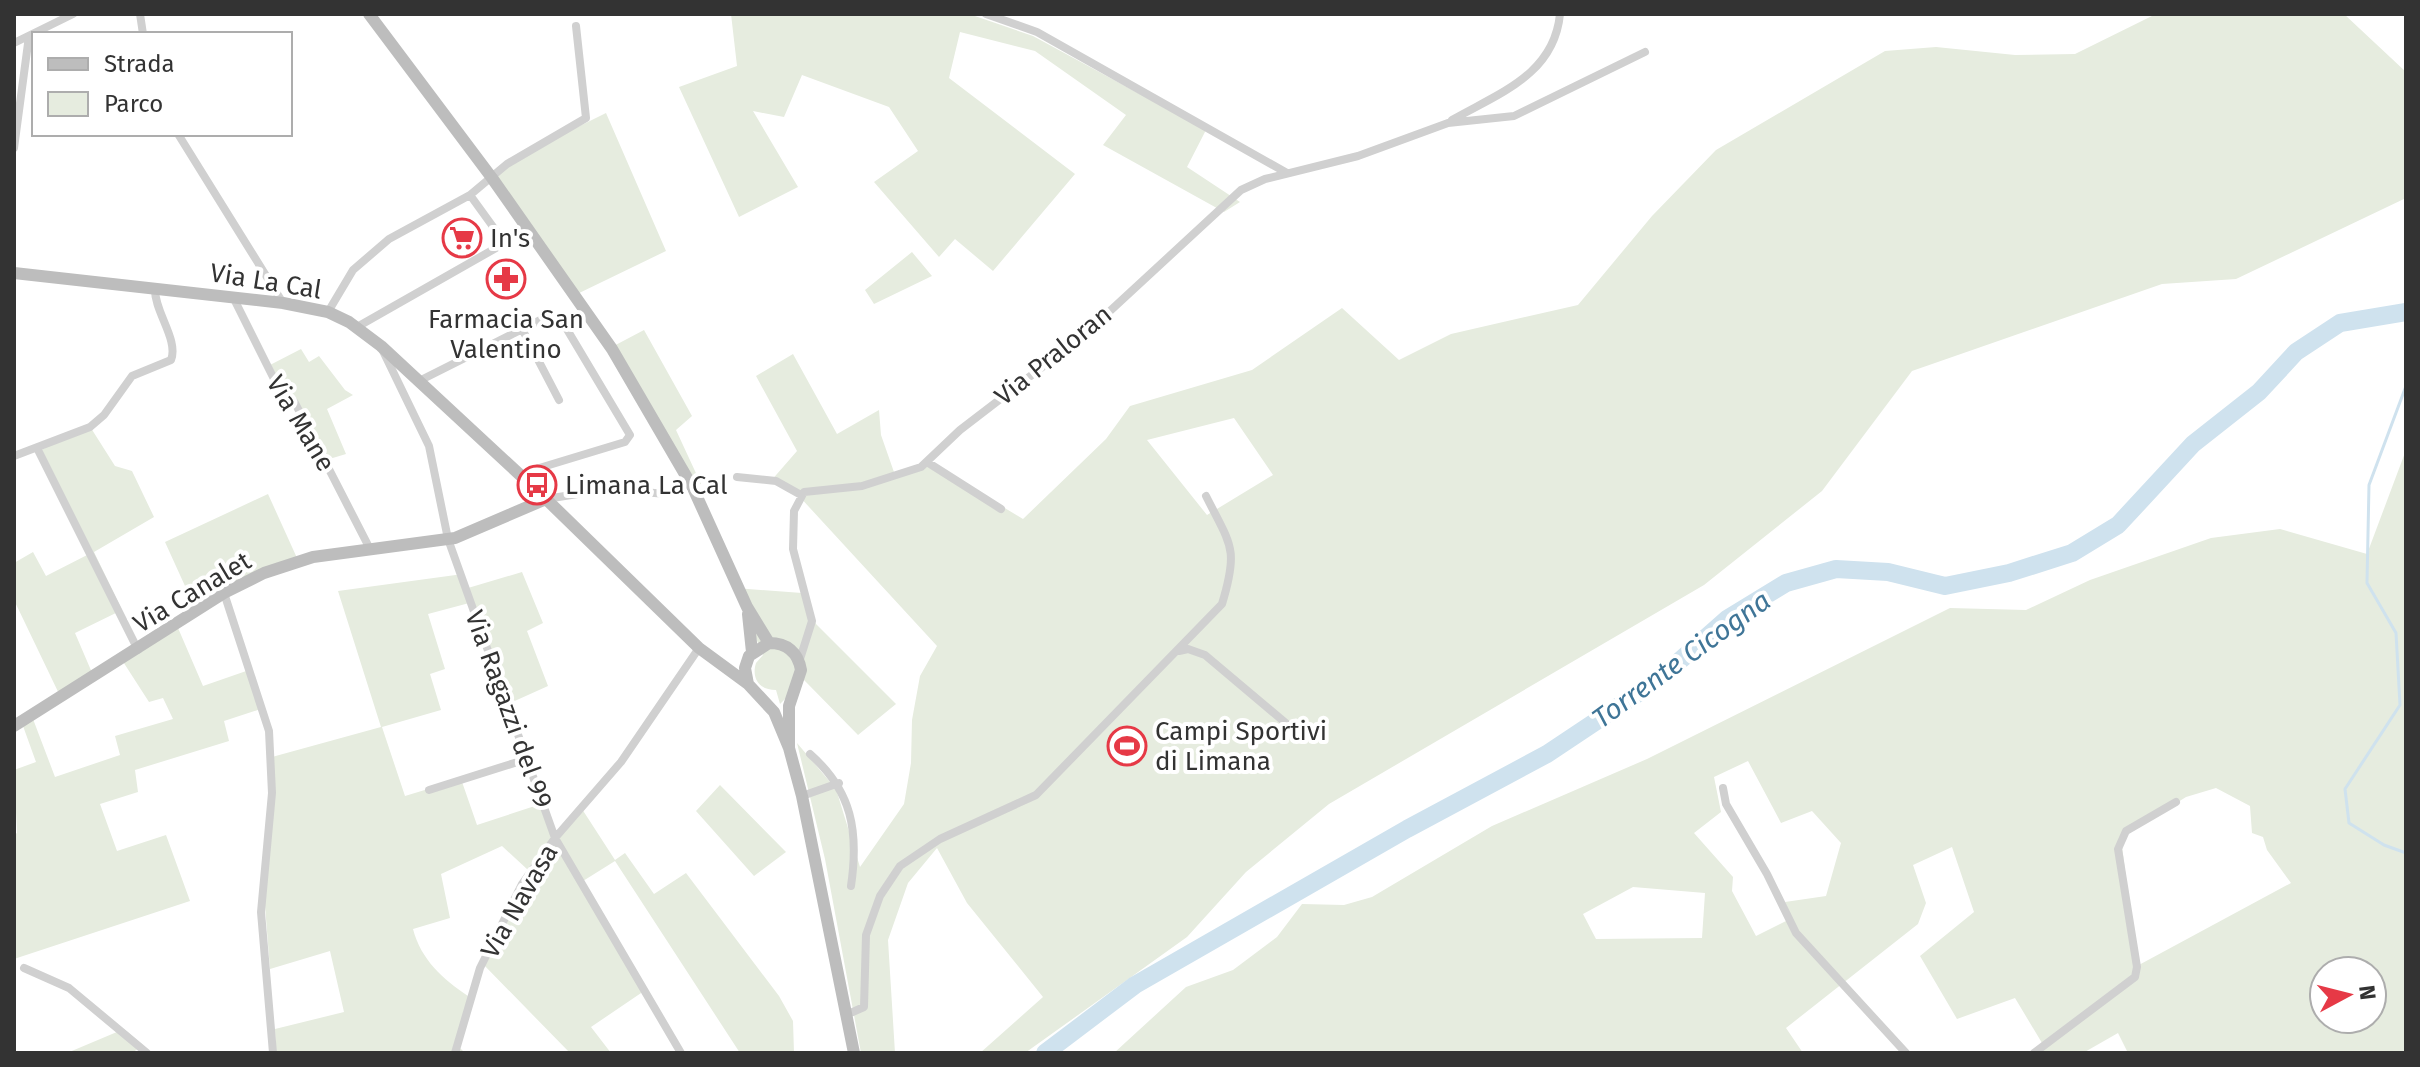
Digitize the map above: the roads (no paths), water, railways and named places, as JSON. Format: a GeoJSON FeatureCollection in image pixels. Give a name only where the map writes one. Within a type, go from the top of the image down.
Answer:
{"type":"FeatureCollection","features":[{"type":"Feature","properties":{"kind":"street"},"geometry":{"type":"LineString","coordinates":[[37,32],[73,14]]}},
{"type":"Feature","properties":{"kind":"street"},"geometry":{"type":"LineString","coordinates":[[369,14],[492,178],[595,323],[693,488],[747,607],[769,643]]}},
{"type":"Feature","properties":{"kind":"street"},"geometry":{"type":"LineString","coordinates":[[986,14],[1037,32],[1287,173]]}},
{"type":"Feature","properties":{"kind":"street","name":"Via Praloran"},"geometry":{"type":"LineString","coordinates":[[801,495],[813,489],[872,484],[905,475],[927,462],[960,430],[1084,335],[1241,190],[1287,173],[1358,156],[1448,123],[1535,72],[1554,42],[1560,14]]}},
{"type":"Feature","properties":{"kind":"street","name":"Via La Cal"},"geometry":{"type":"LineString","coordinates":[[328,312],[353,270],[389,239],[470,195],[548,138],[586,118],[576,26]]}},
{"type":"Feature","properties":{"kind":"street"},"geometry":{"type":"LineString","coordinates":[[14,43],[32,34]]}},
{"type":"Feature","properties":{"kind":"street"},"geometry":{"type":"LineString","coordinates":[[14,148],[29,36]]}},
{"type":"Feature","properties":{"kind":"street","name":"Via Praloran"},"geometry":{"type":"LineString","coordinates":[[1448,123],[1514,116],[1645,52]]}},
{"type":"Feature","properties":{"kind":"street"},"geometry":{"type":"LineString","coordinates":[[179,136],[283,303]]}},
{"type":"Feature","properties":{"kind":"street"},"geometry":{"type":"LineString","coordinates":[[357,327],[496,248],[499,235],[493,221],[470,195]]}},
{"type":"Feature","properties":{"kind":"street","name":"Via La Cal"},"geometry":{"type":"LineString","coordinates":[[14,273],[283,303],[328,312],[357,327],[546,499],[699,648],[748,684]]}},
{"type":"Feature","properties":{"kind":"street"},"geometry":{"type":"LineString","coordinates":[[14,456],[90,427],[132,376],[173,358],[155,304],[155,289]]}},
{"type":"Feature","properties":{"kind":"street","name":"Via Mane"},"geometry":{"type":"LineString","coordinates":[[233,296],[275,381],[295,403],[370,549]]}},
{"type":"Feature","properties":{"kind":"street"},"geometry":{"type":"LineString","coordinates":[[419,381],[550,315],[559,316],[630,435],[625,442],[536,469],[524,479]]}},
{"type":"Feature","properties":{"kind":"street"},"geometry":{"type":"LineString","coordinates":[[522,329],[559,400]]}},
{"type":"Feature","properties":{"kind":"street","name":"Via Ragazzi del 99"},"geometry":{"type":"LineString","coordinates":[[381,346],[429,446],[448,539],[555,838],[681,1053]]}},
{"type":"Feature","properties":{"kind":"street"},"geometry":{"type":"LineString","coordinates":[[37,448],[138,650]]}},
{"type":"Feature","properties":{"kind":"street"},"geometry":{"type":"LineString","coordinates":[[927,462],[1001,509]]}},
{"type":"Feature","properties":{"kind":"street"},"geometry":{"type":"LineString","coordinates":[[737,477],[776,481],[801,495],[793,517],[793,549],[798,577],[811,611],[810,631],[802,645],[800,678],[792,692],[789,748]]}},
{"type":"Feature","properties":{"kind":"street"},"geometry":{"type":"LineString","coordinates":[[546,499],[609,489],[666,494]]}},
{"type":"Feature","properties":{"kind":"street"},"geometry":{"type":"LineString","coordinates":[[846,1015],[864,1007],[866,935],[880,896],[900,866],[940,839],[1036,795],[1222,604],[1234,564],[1228,540],[1206,496]]}},
{"type":"Feature","properties":{"kind":"street","name":"Via Canalet"},"geometry":{"type":"LineString","coordinates":[[16,720],[138,650],[224,593],[264,573],[297,561],[448,539],[546,499]]}},
{"type":"Feature","properties":{"kind":"street"},"geometry":{"type":"LineString","coordinates":[[224,593],[269,731],[272,793],[261,912],[273,1053]]}},
{"type":"Feature","properties":{"kind":"street"},"geometry":{"type":"LineString","coordinates":[[747,607],[748,684],[764,697],[789,748],[802,796],[854,1053]]}},
{"type":"Feature","properties":{"kind":"street"},"geometry":{"type":"LineString","coordinates":[[714,659],[726,663],[749,656],[769,643],[784,645],[810,631]]}},
{"type":"Feature","properties":{"kind":"street"},"geometry":{"type":"LineString","coordinates":[[784,645],[800,661]]}},
{"type":"Feature","properties":{"kind":"street","name":"Via Navasa"},"geometry":{"type":"LineString","coordinates":[[455,1053],[488,951],[522,884],[555,838],[621,762],[699,648]]}},
{"type":"Feature","properties":{"kind":"street"},"geometry":{"type":"LineString","coordinates":[[1178,652],[1188,649],[1205,655],[1300,735]]}},
{"type":"Feature","properties":{"kind":"street"},"geometry":{"type":"LineString","coordinates":[[764,697],[773,699],[792,692]]}},
{"type":"Feature","properties":{"kind":"street"},"geometry":{"type":"LineString","coordinates":[[810,754],[839,783],[853,838],[851,886]]}},
{"type":"Feature","properties":{"kind":"street"},"geometry":{"type":"LineString","coordinates":[[429,790],[527,759]]}},
{"type":"Feature","properties":{"kind":"street"},"geometry":{"type":"LineString","coordinates":[[802,796],[839,783]]}},
{"type":"Feature","properties":{"kind":"street"},"geometry":{"type":"LineString","coordinates":[[1723,788],[1726,804],[1767,874],[1796,933],[1906,1053]]}},
{"type":"Feature","properties":{"kind":"street"},"geometry":{"type":"LineString","coordinates":[[2034,1053],[2135,977],[2137,967],[2118,849],[2126,831],[2176,802]]}},
{"type":"Feature","properties":{"kind":"street"},"geometry":{"type":"LineString","coordinates":[[24,968],[69,988],[147,1053]]}},
{"type":"Feature","properties":{"kind":"waterway","name":"Torrente Cicogna"},"geometry":{"type":"LineString","coordinates":[[1045,1053],[1135,985],[1407,829],[1547,754],[1658,680],[1727,619],[1786,583],[1836,569],[1888,572],[1945,586],[2009,573],[2072,553],[2118,525],[2193,444],[2259,392],[2296,352],[2340,323],[2406,312]]}},
{"type":"Feature","properties":{"kind":"waterway"},"geometry":{"type":"LineString","coordinates":[[2406,386],[2369,485],[2367,583],[2396,633],[2400,705],[2345,789],[2349,823],[2384,845],[2406,853]]}},
{"type":"Feature","properties":{"kind":"place","name":"In's"},"geometry":{"type":"Point","coordinates":[462,238]}},
{"type":"Feature","properties":{"kind":"place","name":"Farmacia San Valentino"},"geometry":{"type":"Point","coordinates":[506,279]}},
{"type":"Feature","properties":{"kind":"place","name":"Limana La Cal"},"geometry":{"type":"Point","coordinates":[537,485]}},
{"type":"Feature","properties":{"kind":"place","name":"Campi Sportivi di Limana"},"geometry":{"type":"Point","coordinates":[1127,746]}}]}
